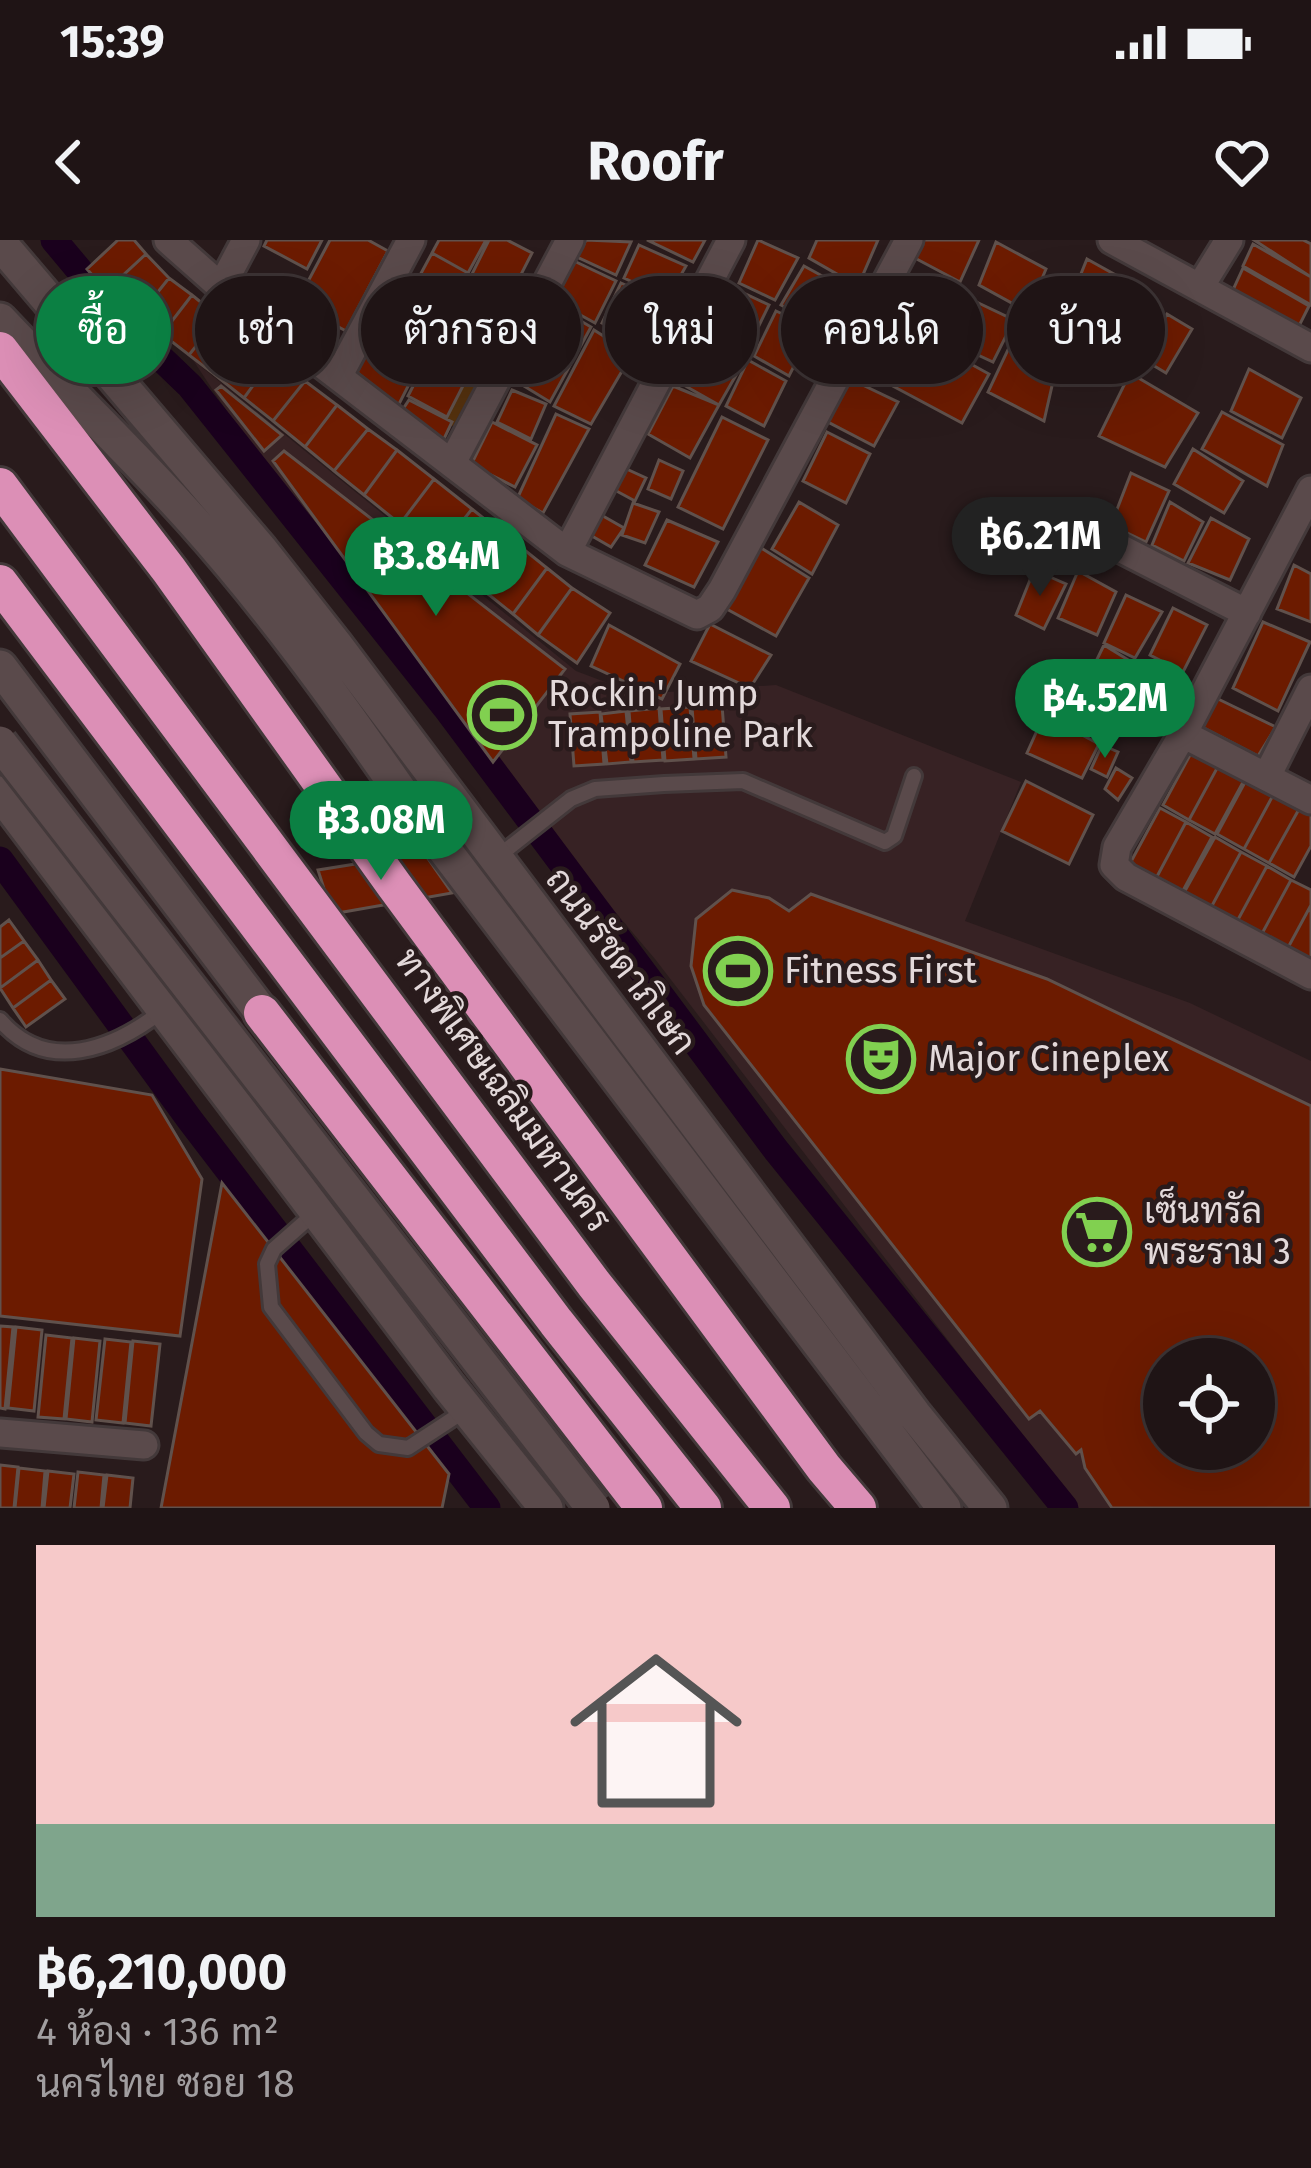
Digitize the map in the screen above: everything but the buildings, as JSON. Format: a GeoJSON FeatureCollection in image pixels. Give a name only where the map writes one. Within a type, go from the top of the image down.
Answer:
{"type":"FeatureCollection","features":[{"type":"Feature","properties":{"kind":"highway"},"geometry":{"type":"LineString","coordinates":[[0,350],[170,570],[394,885],[858,1508]]}},
{"type":"Feature","properties":{"kind":"highway","name":"ทางพิเศษเฉลิมมหานคร"},"geometry":{"type":"LineString","coordinates":[[0,486],[594,1284],[772,1508]]}},
{"type":"Feature","properties":{"kind":"highway"},"geometry":{"type":"LineString","coordinates":[[0,583],[556,1322],[703,1508]]}},
{"type":"Feature","properties":{"kind":"highway"},"geometry":{"type":"LineString","coordinates":[[262,1013],[644,1508]]}},
{"type":"Feature","properties":{"kind":"main road","name":"ถนนรัชดาภิเษก"},"geometry":{"type":"LineString","coordinates":[[0,243],[261,550],[990,1508]]}},
{"type":"Feature","properties":{"kind":"main road","name":"ถนนรัชดาภิเษก"},"geometry":{"type":"LineString","coordinates":[[0,320],[192,520],[260,600],[941,1504]]}},
{"type":"Feature","properties":{"kind":"main road"},"geometry":{"type":"LineString","coordinates":[[0,667],[262,1013]]}},
{"type":"Feature","properties":{"kind":"main road"},"geometry":{"type":"LineString","coordinates":[[0,743],[593,1508]]}},
{"type":"Feature","properties":{"kind":"main road"},"geometry":{"type":"LineString","coordinates":[[0,793],[149,1020],[304,1222],[546,1508]]}},
{"type":"Feature","properties":{"kind":"main road"},"geometry":{"type":"LineString","coordinates":[[122,828],[149,1020]]}},
{"type":"Feature","properties":{"kind":"street"},"geometry":{"type":"LineString","coordinates":[[168,240],[209,276]]}},
{"type":"Feature","properties":{"kind":"street"},"geometry":{"type":"LineString","coordinates":[[227,276],[246,240]]}},
{"type":"Feature","properties":{"kind":"street"},"geometry":{"type":"LineString","coordinates":[[411,240],[339,375],[566,552],[697,615],[710,608],[722,590],[909,240]]}},
{"type":"Feature","properties":{"kind":"street"},"geometry":{"type":"LineString","coordinates":[[452,463],[570,240]]}},
{"type":"Feature","properties":{"kind":"street"},"geometry":{"type":"LineString","coordinates":[[566,552],[731,240]]}},
{"type":"Feature","properties":{"kind":"street"},"geometry":{"type":"LineString","coordinates":[[1112,240],[1311,348]]}},
{"type":"Feature","properties":{"kind":"street"},"geometry":{"type":"LineString","coordinates":[[1200,287],[1229,240]]}},
{"type":"Feature","properties":{"kind":"street"},"geometry":{"type":"LineString","coordinates":[[1311,490],[1183,734],[1117,847],[1114,865],[1126,877],[1311,975]]}},
{"type":"Feature","properties":{"kind":"street"},"geometry":{"type":"LineString","coordinates":[[1063,519],[1247,614]]}},
{"type":"Feature","properties":{"kind":"street"},"geometry":{"type":"LineString","coordinates":[[1268,776],[1311,689]]}},
{"type":"Feature","properties":{"kind":"street"},"geometry":{"type":"LineString","coordinates":[[1183,734],[1311,800]]}},
{"type":"Feature","properties":{"kind":"street"},"geometry":{"type":"LineString","coordinates":[[0,1433],[144,1445]]}},
{"type":"Feature","properties":{"kind":"lane"},"geometry":{"type":"LineString","coordinates":[[496,858],[545,816],[595,789],[743,781],[885,842],[894,836],[914,776]]}},
{"type":"Feature","properties":{"kind":"lane"},"geometry":{"type":"LineString","coordinates":[[0,1020],[26,1043],[46,1051],[89,1051],[149,1020]]}},
{"type":"Feature","properties":{"kind":"lane"},"geometry":{"type":"LineString","coordinates":[[304,1222],[274,1249],[268,1264],[271,1307],[366,1433],[394,1448],[423,1442],[466,1409]]}},
{"type":"Feature","properties":{"kind":"shaded area"},"geometry":{"type":"Polygon","coordinates":[[[209,384],[223,384],[576,671],[637,694],[776,685],[1021,782],[965,921],[1190,1003],[1311,1061],[1311,1508],[1077,1508],[655,959],[494,769],[255,454],[209,384]]]}},
{"type":"Feature","properties":{"kind":"shaded area"},"geometry":{"type":"Polygon","coordinates":[[[458,384],[476,384],[453,426],[440,420],[458,384]]]}},
{"type":"Feature","properties":{"kind":"waterway"},"geometry":{"type":"LineString","coordinates":[[54,240],[120,319],[190,386],[446,708],[776,1150],[1065,1508]]}},
{"type":"Feature","properties":{"kind":"waterway"},"geometry":{"type":"LineString","coordinates":[[0,860],[190,1120],[487,1508]]}},
{"type":"Feature","properties":{"kind":"place","name":"Rockin' Jump Trampoline Park"},"geometry":{"type":"Point","coordinates":[502,715]}},
{"type":"Feature","properties":{"kind":"place","name":"Fitness First"},"geometry":{"type":"Point","coordinates":[738,971]}},
{"type":"Feature","properties":{"kind":"place","name":"Major Cineplex"},"geometry":{"type":"Point","coordinates":[881,1059]}},
{"type":"Feature","properties":{"kind":"place","name":"เซ็นทรัล พระราม 3"},"geometry":{"type":"Point","coordinates":[1097,1232]}}]}
